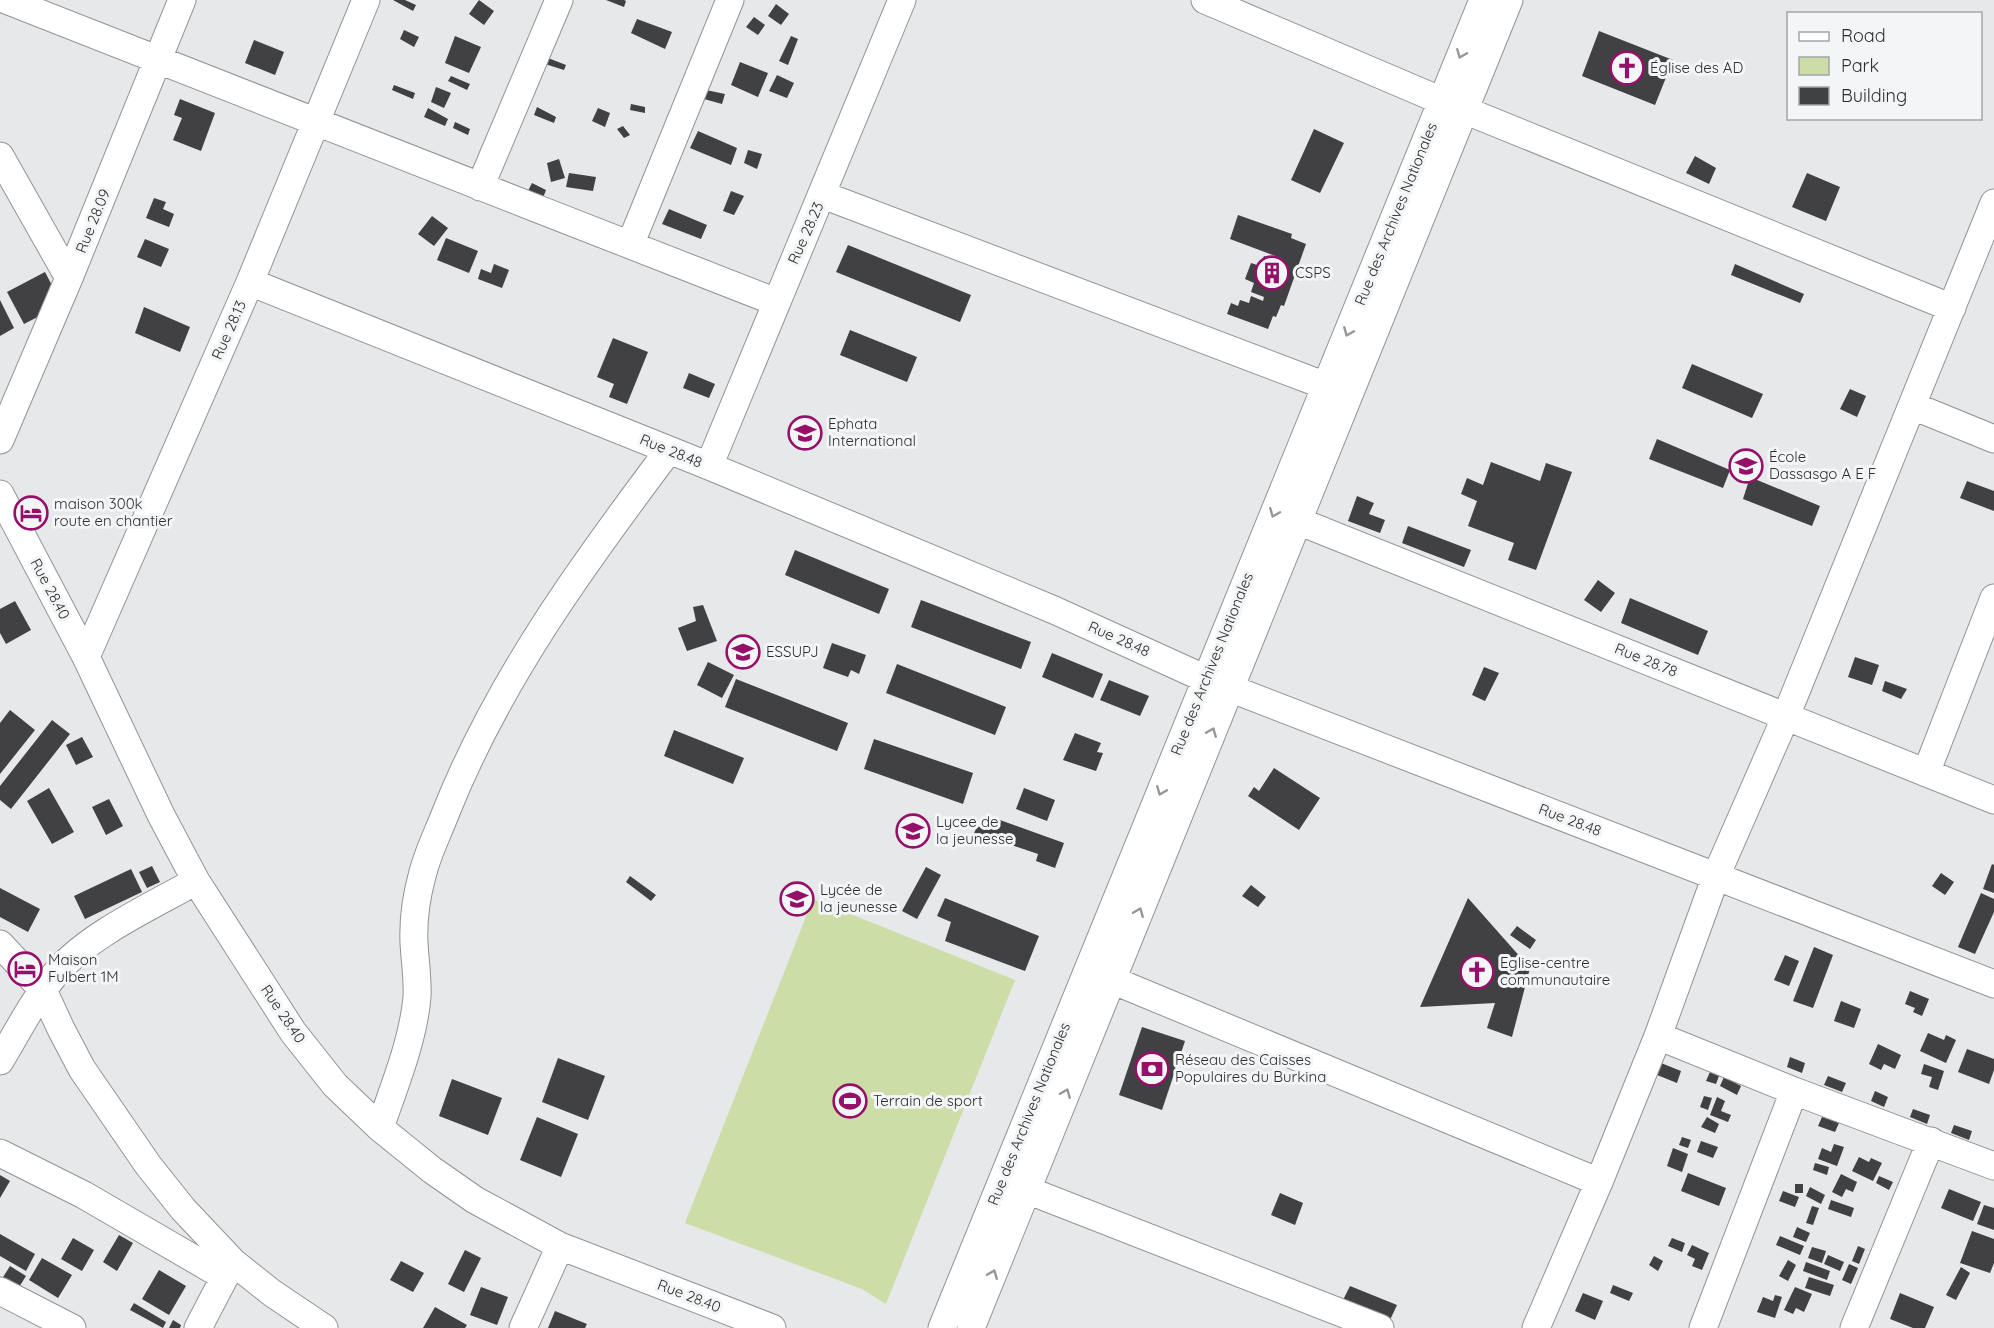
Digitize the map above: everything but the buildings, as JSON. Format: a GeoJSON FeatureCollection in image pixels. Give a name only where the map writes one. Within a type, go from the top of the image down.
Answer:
{"type":"FeatureCollection","features":[{"type":"Feature","properties":{"kind":"street"},"geometry":{"type":"LineString","coordinates":[[6,0],[776,302]]}},
{"type":"Feature","properties":{"kind":"street","name":"Rue 28.09"},"geometry":{"type":"LineString","coordinates":[[0,440],[69,278],[182,0]]}},
{"type":"Feature","properties":{"kind":"street","name":"Rue 28.13"},"geometry":{"type":"LineString","coordinates":[[86,657],[249,282],[366,0]]}},
{"type":"Feature","properties":{"kind":"street"},"geometry":{"type":"LineString","coordinates":[[480,187],[559,0]]}},
{"type":"Feature","properties":{"kind":"street"},"geometry":{"type":"LineString","coordinates":[[630,245],[730,0]]}},
{"type":"Feature","properties":{"kind":"street","name":"Rue 28.23"},"geometry":{"type":"LineString","coordinates":[[709,466],[902,0]]}},
{"type":"Feature","properties":{"kind":"street"},"geometry":{"type":"LineString","coordinates":[[1204,0],[1453,106],[1952,308]]}},
{"type":"Feature","properties":{"kind":"street","name":"Rue des Archives Nationales"},"geometry":{"type":"LineString","coordinates":[[942,1328],[1218,683],[1298,521],[1453,106],[1483,0]]}},
{"type":"Feature","properties":{"kind":"street","name":"Rue des Archives Nationales"},"geometry":{"type":"LineString","coordinates":[[971,1328],[1112,980],[1326,386],[1453,106],[1509,0]]}},
{"type":"Feature","properties":{"kind":"street"},"geometry":{"type":"LineString","coordinates":[[0,156],[69,278]]}},
{"type":"Feature","properties":{"kind":"street"},"geometry":{"type":"LineString","coordinates":[[823,195],[1326,386]]}},
{"type":"Feature","properties":{"kind":"street"},"geometry":{"type":"LineString","coordinates":[[1536,1328],[1599,1182],[1658,1036],[1716,876],[1786,716],[1994,203]]}},
{"type":"Feature","properties":{"kind":"street","name":"Rue 28.48"},"geometry":{"type":"LineString","coordinates":[[249,282],[709,466],[1054,610],[1218,683],[1994,984]]}},
{"type":"Feature","properties":{"kind":"street"},"geometry":{"type":"LineString","coordinates":[[1913,406],[1994,439]]}},
{"type":"Feature","properties":{"kind":"street"},"geometry":{"type":"LineString","coordinates":[[380,1128],[415,1017],[417,995],[415,905],[422,873],[463,771],[527,650],[583,566],[669,450]]}},
{"type":"Feature","properties":{"kind":"street","name":"Rue 28.40"},"geometry":{"type":"LineString","coordinates":[[0,494],[86,657],[196,881],[293,1032],[335,1084],[380,1128],[432,1170],[475,1200],[560,1246],[772,1328]]}},
{"type":"Feature","properties":{"kind":"street","name":"Rue 28.78"},"geometry":{"type":"LineString","coordinates":[[1298,521],[1994,800]]}},
{"type":"Feature","properties":{"kind":"street"},"geometry":{"type":"LineString","coordinates":[[1926,773],[1994,598]]}},
{"type":"Feature","properties":{"kind":"street"},"geometry":{"type":"LineString","coordinates":[[0,1061],[43,990],[79,950],[97,937],[196,881]]}},
{"type":"Feature","properties":{"kind":"street"},"geometry":{"type":"LineString","coordinates":[[0,944],[43,990],[82,1069],[148,1165],[229,1269]]}},
{"type":"Feature","properties":{"kind":"street"},"geometry":{"type":"LineString","coordinates":[[1112,980],[1599,1182]]}},
{"type":"Feature","properties":{"kind":"street"},"geometry":{"type":"LineString","coordinates":[[1658,1036],[1794,1091],[1994,1166]]}},
{"type":"Feature","properties":{"kind":"street"},"geometry":{"type":"LineString","coordinates":[[1702,1328],[1794,1091]]}},
{"type":"Feature","properties":{"kind":"street"},"geometry":{"type":"LineString","coordinates":[[1854,1328],[1931,1141]]}},
{"type":"Feature","properties":{"kind":"street"},"geometry":{"type":"LineString","coordinates":[[0,1153],[229,1269],[272,1293],[324,1328]]}},
{"type":"Feature","properties":{"kind":"street"},"geometry":{"type":"LineString","coordinates":[[1027,1190],[1380,1328]]}},
{"type":"Feature","properties":{"kind":"street"},"geometry":{"type":"LineString","coordinates":[[523,1328],[560,1246]]}},
{"type":"Feature","properties":{"kind":"street"},"geometry":{"type":"LineString","coordinates":[[198,1328],[229,1269]]}},
{"type":"Feature","properties":{"kind":"street"},"geometry":{"type":"LineString","coordinates":[[0,1291],[72,1328]]}},
{"type":"Feature","properties":{"kind":"green space","name":"Terrain de sport"},"geometry":{"type":"Polygon","coordinates":[[[813,899],[1015,980],[886,1304],[862,1289],[685,1223],[813,899]]]}},
{"type":"Feature","properties":{"kind":"place","name":"Église des AD"},"geometry":{"type":"Point","coordinates":[1627,68]}},
{"type":"Feature","properties":{"kind":"place","name":"CSPS"},"geometry":{"type":"Point","coordinates":[1272,273]}},
{"type":"Feature","properties":{"kind":"place","name":"Ephata International"},"geometry":{"type":"Point","coordinates":[805,433]}},
{"type":"Feature","properties":{"kind":"place","name":"École Dassasgo A E F"},"geometry":{"type":"Point","coordinates":[1746,466]}},
{"type":"Feature","properties":{"kind":"place","name":"maison 300k route en chantier"},"geometry":{"type":"Point","coordinates":[31,513]}},
{"type":"Feature","properties":{"kind":"place","name":"ESSUPJ"},"geometry":{"type":"Point","coordinates":[743,652]}},
{"type":"Feature","properties":{"kind":"place","name":"Lycee de la jeunesse"},"geometry":{"type":"Point","coordinates":[913,831]}},
{"type":"Feature","properties":{"kind":"place","name":"Lycée de la jeunesse"},"geometry":{"type":"Point","coordinates":[797,899]}},
{"type":"Feature","properties":{"kind":"place","name":"Maison Fulbert 1M"},"geometry":{"type":"Point","coordinates":[25,969]}},
{"type":"Feature","properties":{"kind":"place","name":"Eglise-centre communautaire"},"geometry":{"type":"Point","coordinates":[1477,972]}},
{"type":"Feature","properties":{"kind":"place","name":"Réseau des Caisses Populaires du Burkina"},"geometry":{"type":"Point","coordinates":[1152,1069]}},
{"type":"Feature","properties":{"kind":"place","name":"Terrain de sport"},"geometry":{"type":"Point","coordinates":[850,1101]}}]}
